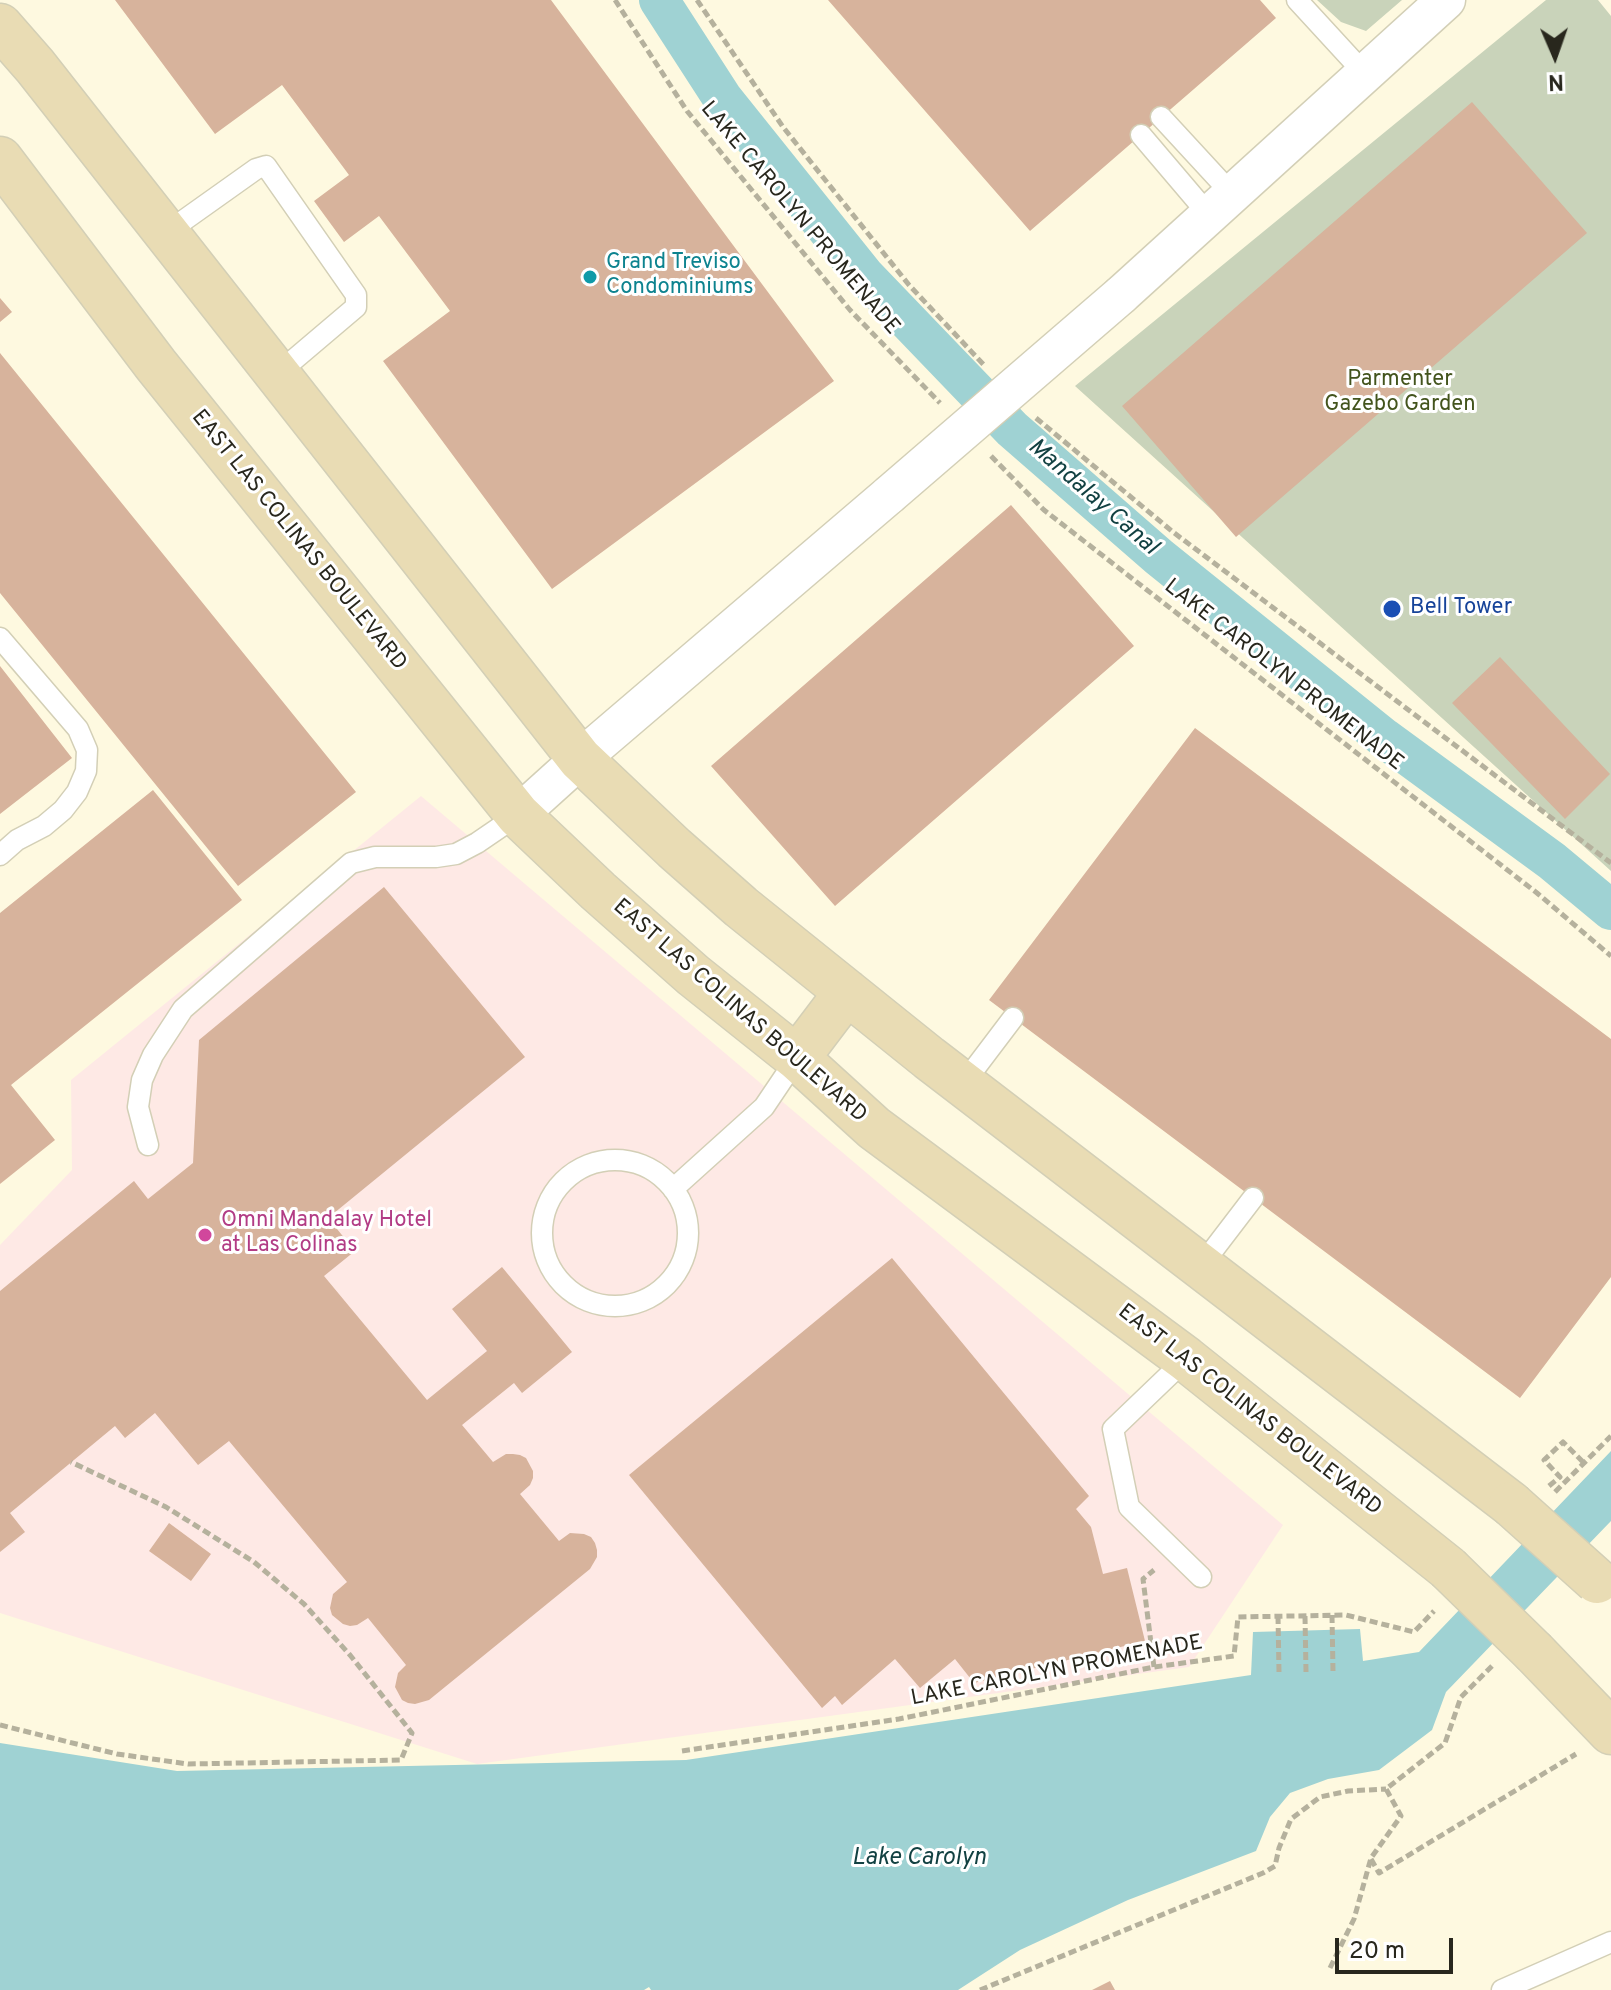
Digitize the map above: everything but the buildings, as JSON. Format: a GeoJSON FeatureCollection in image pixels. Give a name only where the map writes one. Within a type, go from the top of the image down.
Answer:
{"type":"FeatureCollection","features":[{"type":"Feature","properties":{"kind":"main road"},"geometry":{"type":"LineString","coordinates":[[0,26],[35,66],[580,759],[741,907],[963,1084],[1201,1266],[1536,1496],[1604,1589]]}},
{"type":"Feature","properties":{"kind":"main road","name":"EAST LAS COLINAS BOULEVARD"},"geometry":{"type":"LineString","coordinates":[[0,159],[156,365],[518,815],[693,975],[797,1058],[874,1128],[1186,1359],[1448,1568],[1535,1653],[1597,1741]]}},
{"type":"Feature","properties":{"kind":"main road"},"geometry":{"type":"LineString","coordinates":[[797,1058],[847,992]]}},
{"type":"Feature","properties":{"kind":"street"},"geometry":{"type":"LineString","coordinates":[[518,815],[1121,295],[1446,0]]}},
{"type":"Feature","properties":{"kind":"lane"},"geometry":{"type":"LineString","coordinates":[[1297,0],[1365,74]]}},
{"type":"Feature","properties":{"kind":"lane"},"geometry":{"type":"LineString","coordinates":[[1161,117],[1220,205]]}},
{"type":"Feature","properties":{"kind":"lane"},"geometry":{"type":"LineString","coordinates":[[1141,135],[1220,205]]}},
{"type":"Feature","properties":{"kind":"lane"},"geometry":{"type":"LineString","coordinates":[[166,233],[256,169],[266,166],[356,295],[356,307],[277,374]]}},
{"type":"Feature","properties":{"kind":"lane"},"geometry":{"type":"LineString","coordinates":[[0,638],[78,729],[87,750],[86,771],[77,792],[63,810],[0,855]]}},
{"type":"Feature","properties":{"kind":"lane"},"geometry":{"type":"LineString","coordinates":[[148,1145],[138,1107],[142,1080],[153,1055],[183,1009],[351,863],[375,857],[456,854],[518,815]]}},
{"type":"Feature","properties":{"kind":"lane"},"geometry":{"type":"LineString","coordinates":[[963,1084],[1013,1018]]}},
{"type":"Feature","properties":{"kind":"lane"},"geometry":{"type":"LineString","coordinates":[[673,1189],[764,1107],[797,1058]]}},
{"type":"Feature","properties":{"kind":"lane"},"geometry":{"type":"LineString","coordinates":[[609,1160],[633,1162],[656,1172],[673,1189],[685,1210],[689,1233],[685,1256],[674,1277],[657,1293],[635,1304],[600,1304],[567,1289],[552,1270],[543,1247],[542,1222],[550,1199],[565,1180],[585,1166],[609,1160]]}},
{"type":"Feature","properties":{"kind":"lane"},"geometry":{"type":"LineString","coordinates":[[1201,1266],[1253,1198]]}},
{"type":"Feature","properties":{"kind":"lane"},"geometry":{"type":"LineString","coordinates":[[1186,1359],[1113,1429],[1129,1507],[1201,1577]]}},
{"type":"Feature","properties":{"kind":"lane"},"geometry":{"type":"LineString","coordinates":[[1502,1990],[1611,1942]]}},
{"type":"Feature","properties":{"kind":"path","name":"LAKE CAROLYN PROMENADE"},"geometry":{"type":"LineString","coordinates":[[615,0],[706,135],[850,310],[947,410]]}},
{"type":"Feature","properties":{"kind":"path","name":"LAKE CAROLYN PROMENADE"},"geometry":{"type":"LineString","coordinates":[[697,0],[793,139],[909,285],[993,374]]}},
{"type":"Feature","properties":{"kind":"path","name":"LAKE CAROLYN PROMENADE"},"geometry":{"type":"LineString","coordinates":[[1035,417],[1173,532],[1611,863]]}},
{"type":"Feature","properties":{"kind":"path","name":"LAKE CAROLYN PROMENADE"},"geometry":{"type":"LineString","coordinates":[[990,455],[1044,510],[1537,893],[1611,956]]}},
{"type":"Feature","properties":{"kind":"path"},"geometry":{"type":"LineString","coordinates":[[1536,1496],[1584,1463],[1611,1436]]}},
{"type":"Feature","properties":{"kind":"path"},"geometry":{"type":"LineString","coordinates":[[1536,1496],[1560,1477],[1544,1460],[1563,1442],[1584,1463]]}},
{"type":"Feature","properties":{"kind":"path"},"geometry":{"type":"LineString","coordinates":[[0,1725],[117,1754],[188,1764],[401,1760],[412,1733],[350,1655],[304,1604],[254,1562],[166,1507],[71,1462]]}},
{"type":"Feature","properties":{"kind":"path"},"geometry":{"type":"LineString","coordinates":[[1154,1667],[1143,1579],[1177,1553]]}},
{"type":"Feature","properties":{"kind":"path","name":"LAKE CAROLYN PROMENADE"},"geometry":{"type":"LineString","coordinates":[[682,1751],[899,1719],[1154,1667],[1234,1656],[1238,1617],[1346,1615],[1414,1632],[1437,1609]]}},
{"type":"Feature","properties":{"kind":"path"},"geometry":{"type":"LineString","coordinates":[[1332,1615],[1333,1672]]}},
{"type":"Feature","properties":{"kind":"path"},"geometry":{"type":"LineString","coordinates":[[1278,1616],[1279,1672]]}},
{"type":"Feature","properties":{"kind":"path"},"geometry":{"type":"LineString","coordinates":[[1305,1616],[1306,1672]]}},
{"type":"Feature","properties":{"kind":"path"},"geometry":{"type":"LineString","coordinates":[[980,1990],[1275,1866],[1291,1819],[1320,1797],[1348,1791],[1386,1789],[1445,1743],[1461,1697],[1493,1665]]}},
{"type":"Feature","properties":{"kind":"path"},"geometry":{"type":"LineString","coordinates":[[1371,1858],[1379,1873],[1597,1741]]}},
{"type":"Feature","properties":{"kind":"path"},"geometry":{"type":"LineString","coordinates":[[1330,1968],[1354,1919],[1371,1858],[1401,1816],[1386,1789]]}},
{"type":"Feature","properties":{"kind":"shaded area"},"geometry":{"type":"Polygon","coordinates":[[[421,796],[1283,1525],[1189,1667],[477,1764],[0,1613],[0,1245],[72,1170],[71,1080],[421,796]]]}},
{"type":"Feature","properties":{"kind":"green space"},"geometry":{"type":"Polygon","coordinates":[[[1317,0],[1402,0],[1366,31],[1341,22],[1317,0]]]}},
{"type":"Feature","properties":{"kind":"green space","name":"Parmenter Gazebo Garden"},"geometry":{"type":"Polygon","coordinates":[[[1546,0],[1598,0],[1611,16],[1611,871],[1075,386],[1546,0]]]}},
{"type":"Feature","properties":{"kind":"water","name":"Lake Carolyn"},"geometry":{"type":"Polygon","coordinates":[[[1611,1451],[1611,1521],[1446,1692],[1432,1730],[1379,1770],[1328,1779],[1290,1793],[1270,1817],[1256,1851],[1128,1900],[1020,1950],[958,1990],[651,1990],[649,1987],[644,1990],[0,1990],[0,1743],[177,1771],[686,1760],[1251,1675],[1253,1632],[1360,1629],[1363,1661],[1419,1652],[1611,1451]]]}},
{"type":"Feature","properties":{"kind":"waterway","name":"Mandalay Canal"},"geometry":{"type":"LineString","coordinates":[[659,0],[723,99],[864,275],[1012,429],[1159,557],[1384,738],[1552,861],[1611,910]]}},
{"type":"Feature","properties":{"kind":"place","name":"Grand Treviso Condominiums"},"geometry":{"type":"Point","coordinates":[590,277]}},
{"type":"Feature","properties":{"kind":"place","name":"Bell Tower"},"geometry":{"type":"Point","coordinates":[1392,609]}},
{"type":"Feature","properties":{"kind":"place","name":"Omni Mandalay Hotel at Las Colinas"},"geometry":{"type":"Point","coordinates":[205,1235]}}]}
